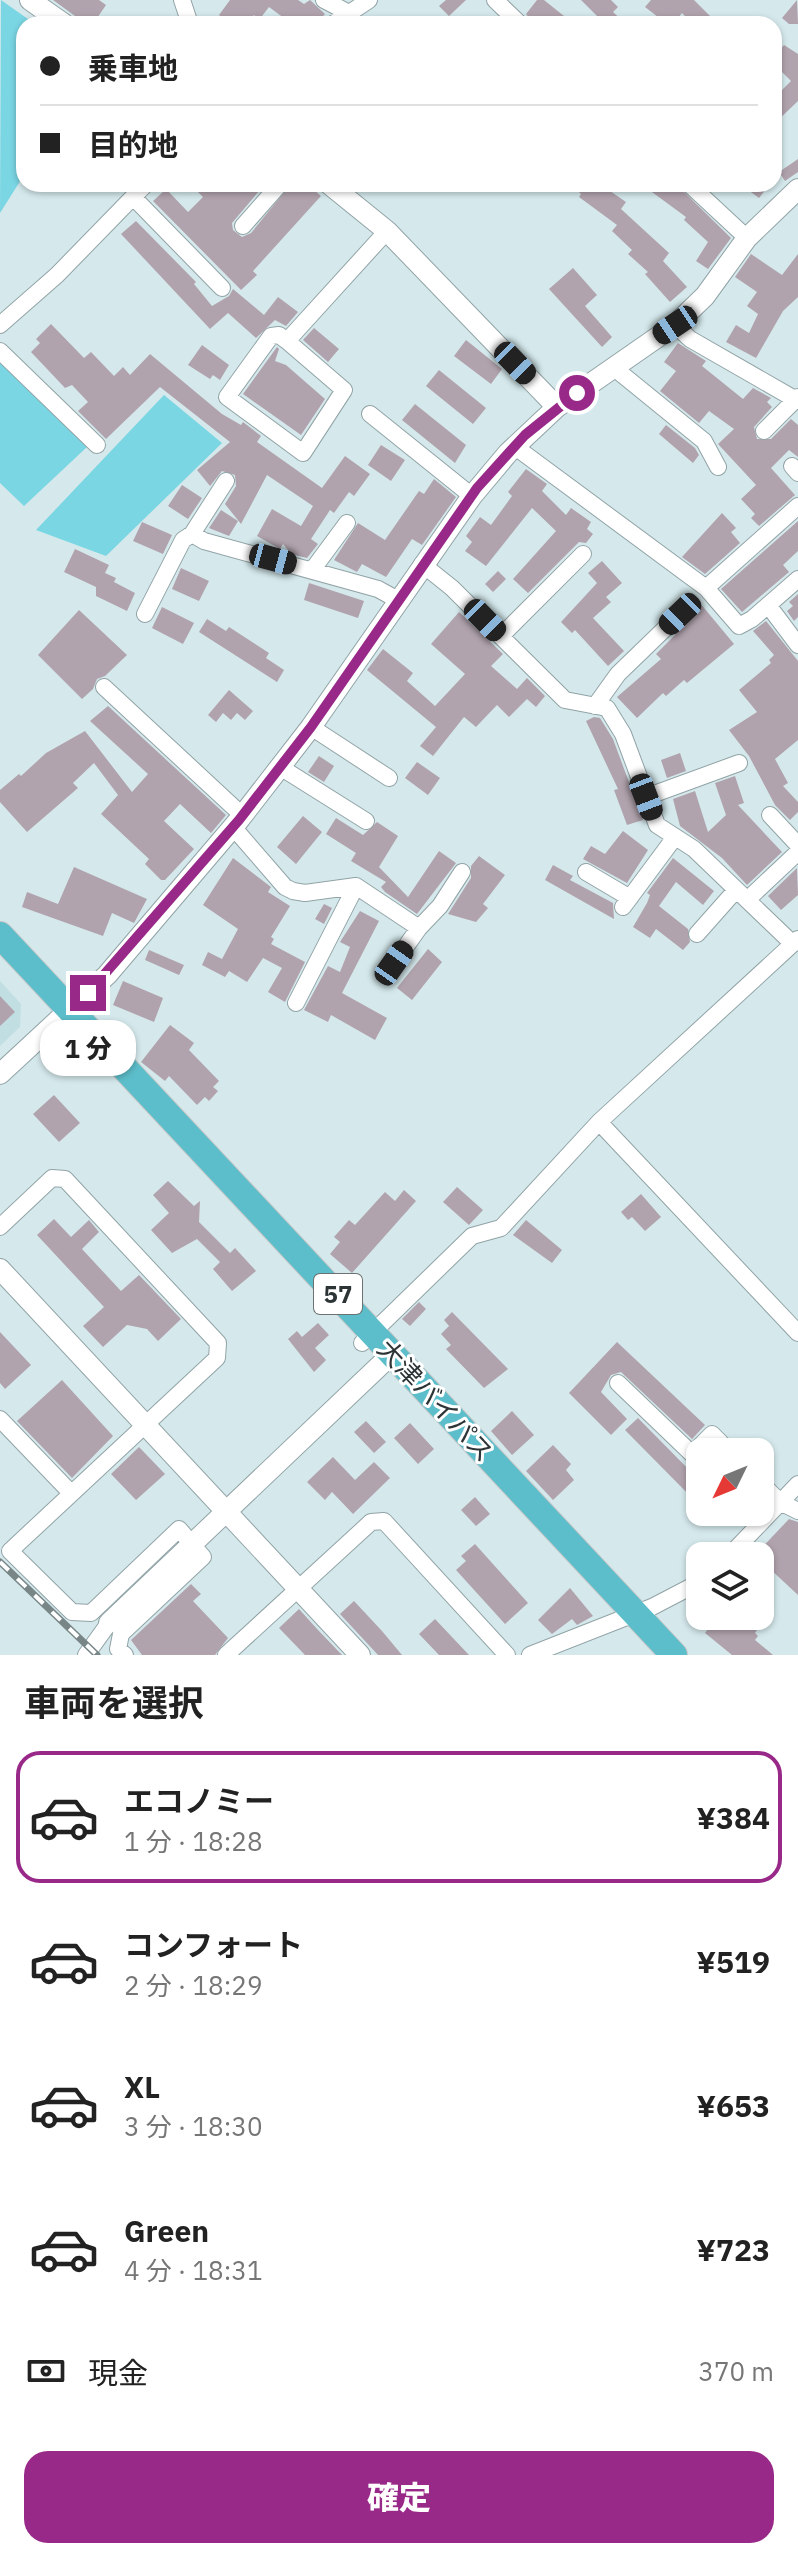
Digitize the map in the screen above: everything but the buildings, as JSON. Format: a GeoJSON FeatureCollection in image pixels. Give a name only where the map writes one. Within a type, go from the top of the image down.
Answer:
{"type":"FeatureCollection","features":[{"type":"Feature","properties":{"kind":"highway","name":"大津バイパス"},"geometry":{"type":"LineString","coordinates":[[0,935],[65,1016],[627,1617],[674,1655]]}},
{"type":"Feature","properties":{"kind":"highway","name":"大津バイパス"},"geometry":{"type":"LineString","coordinates":[[0,958],[65,1016]]}},
{"type":"Feature","properties":{"kind":"highway","name":"大津バイパス"},"geometry":{"type":"LineString","coordinates":[[627,1617],[650,1655]]}},
{"type":"Feature","properties":{"kind":"street"},"geometry":{"type":"LineString","coordinates":[[30,0],[53,16]]}},
{"type":"Feature","properties":{"kind":"street"},"geometry":{"type":"LineString","coordinates":[[324,0],[347,12]]}},
{"type":"Feature","properties":{"kind":"street"},"geometry":{"type":"LineString","coordinates":[[342,16],[369,0]]}},
{"type":"Feature","properties":{"kind":"street"},"geometry":{"type":"LineString","coordinates":[[495,0],[512,16]]}},
{"type":"Feature","properties":{"kind":"street"},"geometry":{"type":"LineString","coordinates":[[0,1074],[107,975],[238,822],[311,727],[422,564],[514,446],[557,407],[675,325],[705,296],[747,238],[798,189]]}},
{"type":"Feature","properties":{"kind":"street"},"geometry":{"type":"LineString","coordinates":[[0,325],[57,275],[138,192]]}},
{"type":"Feature","properties":{"kind":"street"},"geometry":{"type":"LineString","coordinates":[[243,226],[273,192]]}},
{"type":"Feature","properties":{"kind":"street"},"geometry":{"type":"LineString","coordinates":[[339,192],[387,231],[557,407]]}},
{"type":"Feature","properties":{"kind":"street"},"geometry":{"type":"LineString","coordinates":[[698,192],[747,238]]}},
{"type":"Feature","properties":{"kind":"street"},"geometry":{"type":"LineString","coordinates":[[133,197],[222,288]]}},
{"type":"Feature","properties":{"kind":"street"},"geometry":{"type":"LineString","coordinates":[[287,341],[387,231]]}},
{"type":"Feature","properties":{"kind":"street"},"geometry":{"type":"LineString","coordinates":[[675,325],[690,339],[797,399],[764,431]]}},
{"type":"Feature","properties":{"kind":"street"},"geometry":{"type":"LineString","coordinates":[[279,335],[287,341],[344,390],[303,453],[227,397],[271,336],[279,335]]}},
{"type":"Feature","properties":{"kind":"street"},"geometry":{"type":"LineString","coordinates":[[0,351],[97,445]]}},
{"type":"Feature","properties":{"kind":"street"},"geometry":{"type":"LineString","coordinates":[[613,367],[704,441],[718,467]]}},
{"type":"Feature","properties":{"kind":"street"},"geometry":{"type":"LineString","coordinates":[[370,414],[472,496]]}},
{"type":"Feature","properties":{"kind":"street"},"geometry":{"type":"LineString","coordinates":[[514,446],[706,588],[739,626],[798,579]]}},
{"type":"Feature","properties":{"kind":"street"},"geometry":{"type":"LineString","coordinates":[[145,614],[183,540],[192,534],[226,481]]}},
{"type":"Feature","properties":{"kind":"street"},"geometry":{"type":"LineString","coordinates":[[706,588],[798,506]]}},
{"type":"Feature","properties":{"kind":"street"},"geometry":{"type":"LineString","coordinates":[[313,569],[347,523]]}},
{"type":"Feature","properties":{"kind":"street"},"geometry":{"type":"LineString","coordinates":[[192,534],[204,541],[378,589],[398,600]]}},
{"type":"Feature","properties":{"kind":"street"},"geometry":{"type":"LineString","coordinates":[[501,636],[583,554]]}},
{"type":"Feature","properties":{"kind":"street"},"geometry":{"type":"LineString","coordinates":[[368,1338],[472,1236],[501,1228],[599,1122],[796,941],[694,849],[657,825],[623,734],[607,708],[565,700],[452,588],[422,564]]}},
{"type":"Feature","properties":{"kind":"street"},"geometry":{"type":"LineString","coordinates":[[768,605],[798,645]]}},
{"type":"Feature","properties":{"kind":"street"},"geometry":{"type":"LineString","coordinates":[[595,706],[618,674],[680,614]]}},
{"type":"Feature","properties":{"kind":"street"},"geometry":{"type":"LineString","coordinates":[[104,687],[238,822],[285,887],[305,893],[356,886],[419,928]]}},
{"type":"Feature","properties":{"kind":"street"},"geometry":{"type":"LineString","coordinates":[[311,727],[389,778]]}},
{"type":"Feature","properties":{"kind":"street"},"geometry":{"type":"LineString","coordinates":[[646,797],[739,763]]}},
{"type":"Feature","properties":{"kind":"street"},"geometry":{"type":"LineString","coordinates":[[280,767],[366,821]]}},
{"type":"Feature","properties":{"kind":"street"},"geometry":{"type":"LineString","coordinates":[[770,815],[798,845]]}},
{"type":"Feature","properties":{"kind":"street"},"geometry":{"type":"LineString","coordinates":[[586,872],[626,903],[675,837]]}},
{"type":"Feature","properties":{"kind":"street"},"geometry":{"type":"LineString","coordinates":[[697,934],[798,852]]}},
{"type":"Feature","properties":{"kind":"street"},"geometry":{"type":"LineString","coordinates":[[394,963],[419,928],[440,906],[462,872]]}},
{"type":"Feature","properties":{"kind":"street"},"geometry":{"type":"LineString","coordinates":[[296,1003],[356,886]]}},
{"type":"Feature","properties":{"kind":"street"},"geometry":{"type":"LineString","coordinates":[[599,1122],[798,1333]]}},
{"type":"Feature","properties":{"kind":"street"},"geometry":{"type":"LineString","coordinates":[[0,1227],[52,1178],[65,1179],[218,1343],[217,1358],[10,1551],[72,1612],[91,1613],[179,1529],[203,1557],[121,1634],[118,1649],[125,1655]]}},
{"type":"Feature","properties":{"kind":"street"},"geometry":{"type":"LineString","coordinates":[[0,1269],[360,1655]]}},
{"type":"Feature","properties":{"kind":"street"},"geometry":{"type":"LineString","coordinates":[[86,1655],[109,1623],[190,1543],[387,1358]]}},
{"type":"Feature","properties":{"kind":"street"},"geometry":{"type":"LineString","coordinates":[[618,1383],[686,1448]]}},
{"type":"Feature","properties":{"kind":"street"},"geometry":{"type":"LineString","coordinates":[[0,1419],[71,1493]]}},
{"type":"Feature","properties":{"kind":"street"},"geometry":{"type":"LineString","coordinates":[[742,1542],[798,1484]]}},
{"type":"Feature","properties":{"kind":"street"},"geometry":{"type":"LineString","coordinates":[[774,1496],[798,1511]]}},
{"type":"Feature","properties":{"kind":"street"},"geometry":{"type":"LineString","coordinates":[[226,1655],[371,1522],[384,1521],[507,1655]]}},
{"type":"Feature","properties":{"kind":"street"},"geometry":{"type":"LineString","coordinates":[[530,1655],[627,1617],[686,1589]]}},
{"type":"Feature","properties":{"kind":"shaded area"},"geometry":{"type":"Polygon","coordinates":[[[1,0],[24,16],[16,16],[16,188],[0,213],[1,0]]]}},
{"type":"Feature","properties":{"kind":"shaded area"},"geometry":{"type":"Polygon","coordinates":[[[0,362],[87,447],[24,506],[0,483],[0,362]]]}},
{"type":"Feature","properties":{"kind":"shaded area"},"geometry":{"type":"Polygon","coordinates":[[[164,395],[222,443],[106,556],[36,530],[164,395]]]}},
{"type":"Feature","properties":{"kind":"shaded area"},"geometry":{"type":"Polygon","coordinates":[[[0,981],[21,1004],[20,1027],[0,1046],[0,981]]]}},
{"type":"Feature","properties":{"kind":"railway"},"geometry":{"type":"LineString","coordinates":[[0,1562],[97,1655]]}},
{"type":"Feature","properties":{"kind":"route"},"geometry":{"type":"LineString","coordinates":[[88,993],[107,975],[239,820],[311,727],[477,488],[525,435],[577,393]]}}]}
